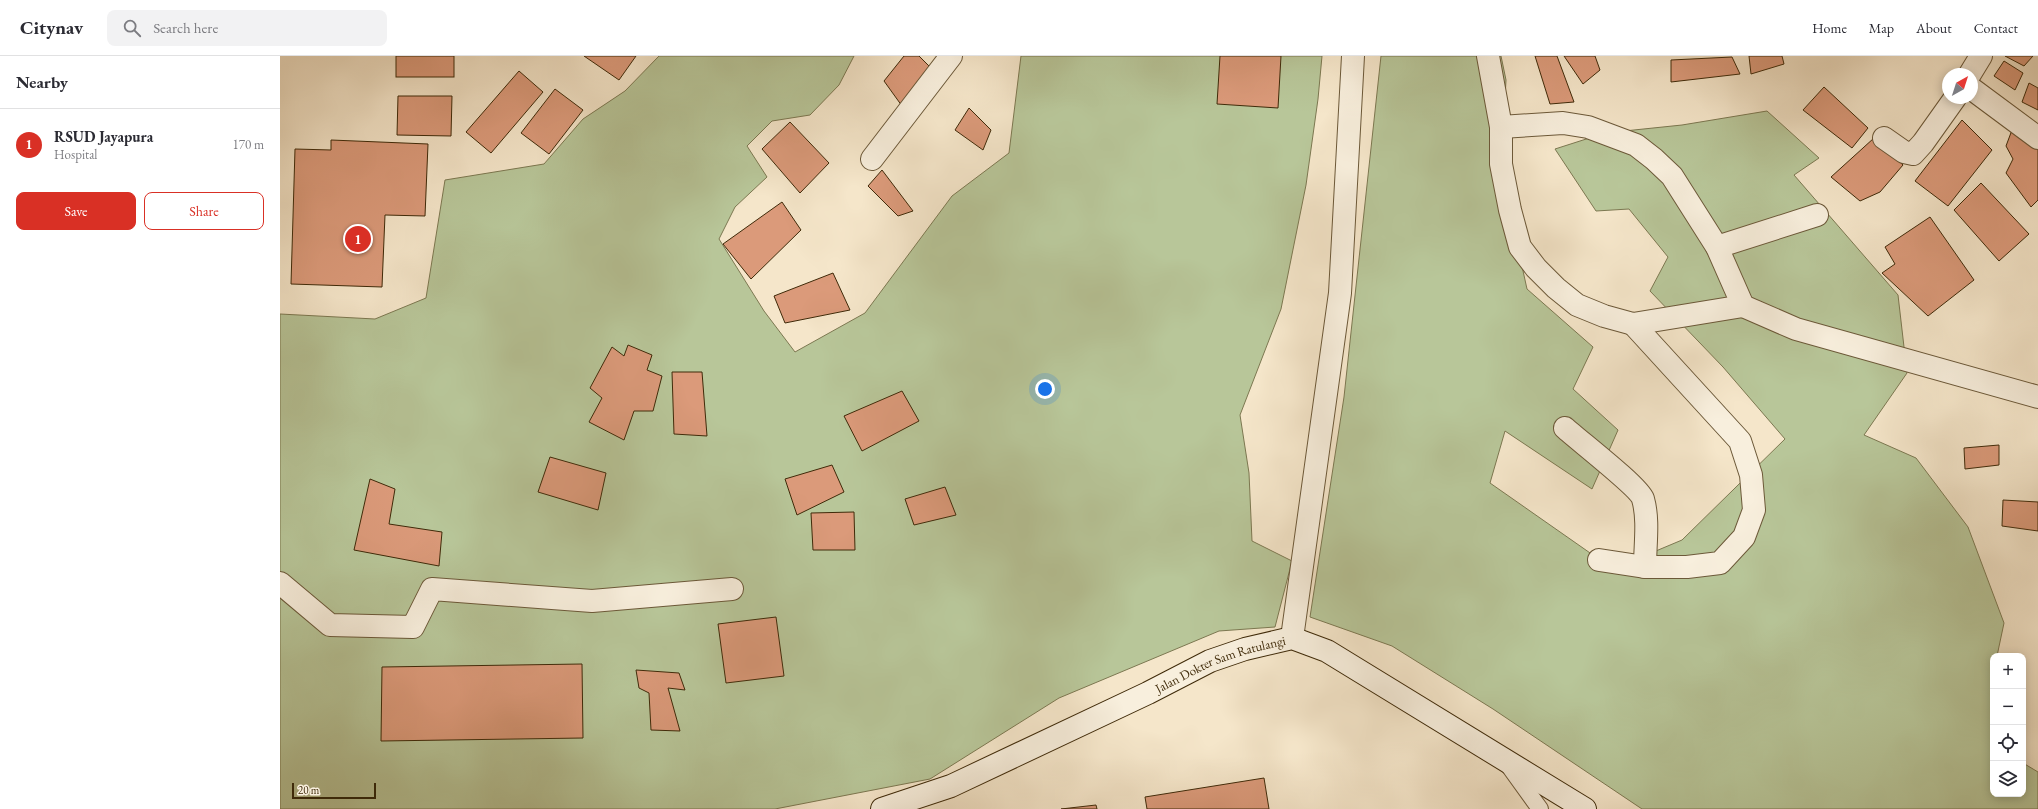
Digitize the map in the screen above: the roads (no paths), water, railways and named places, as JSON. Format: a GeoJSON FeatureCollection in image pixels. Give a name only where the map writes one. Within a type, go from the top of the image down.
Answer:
{"type":"FeatureCollection","features":[{"type":"Feature","properties":{"kind":"street"},"geometry":{"type":"LineString","coordinates":[[872,159],[951,56]]}},
{"type":"Feature","properties":{"kind":"street"},"geometry":{"type":"LineString","coordinates":[[1292,638],[1340,293],[1353,56]]}},
{"type":"Feature","properties":{"kind":"street"},"geometry":{"type":"LineString","coordinates":[[1488,56],[1501,127],[1501,164],[1510,210],[1520,247],[1541,273],[1576,305],[1604,316],[1633,324],[1743,306],[1796,329],[2038,397]]}},
{"type":"Feature","properties":{"kind":"street"},"geometry":{"type":"LineString","coordinates":[[1974,68],[1981,56]]}},
{"type":"Feature","properties":{"kind":"street"},"geometry":{"type":"LineString","coordinates":[[1978,93],[2038,138]]}},
{"type":"Feature","properties":{"kind":"street"},"geometry":{"type":"LineString","coordinates":[[1884,138],[1904,152],[1913,154],[1923,143],[1951,104]]}},
{"type":"Feature","properties":{"kind":"street"},"geometry":{"type":"LineString","coordinates":[[1501,127],[1563,123],[1588,127],[1636,145],[1672,176],[1717,247],[1743,306]]}},
{"type":"Feature","properties":{"kind":"street"},"geometry":{"type":"LineString","coordinates":[[1717,247],[1817,215]]}},
{"type":"Feature","properties":{"kind":"street"},"geometry":{"type":"LineString","coordinates":[[1599,560],[1644,566],[1687,566],[1720,563],[1744,537],[1754,510],[1752,474],[1740,441],[1633,324]]}},
{"type":"Feature","properties":{"kind":"street"},"geometry":{"type":"LineString","coordinates":[[1565,428],[1632,485],[1642,497],[1646,512],[1644,566]]}},
{"type":"Feature","properties":{"kind":"street"},"geometry":{"type":"LineString","coordinates":[[280,583],[330,625],[412,627],[432,589],[592,601],[732,589]]}},
{"type":"Feature","properties":{"kind":"street","name":"Jalan Dokter Sam Ratulangi"},"geometry":{"type":"LineString","coordinates":[[882,809],[951,786],[1135,700],[1210,661],[1245,649],[1292,638],[1326,651],[1585,809]]}},
{"type":"Feature","properties":{"kind":"lane"},"geometry":{"type":"LineString","coordinates":[[1505,760],[1540,809]]}},
{"type":"Feature","properties":{"kind":"place","name":"RSUD Jayapura"},"geometry":{"type":"Point","coordinates":[358,239]}}]}
